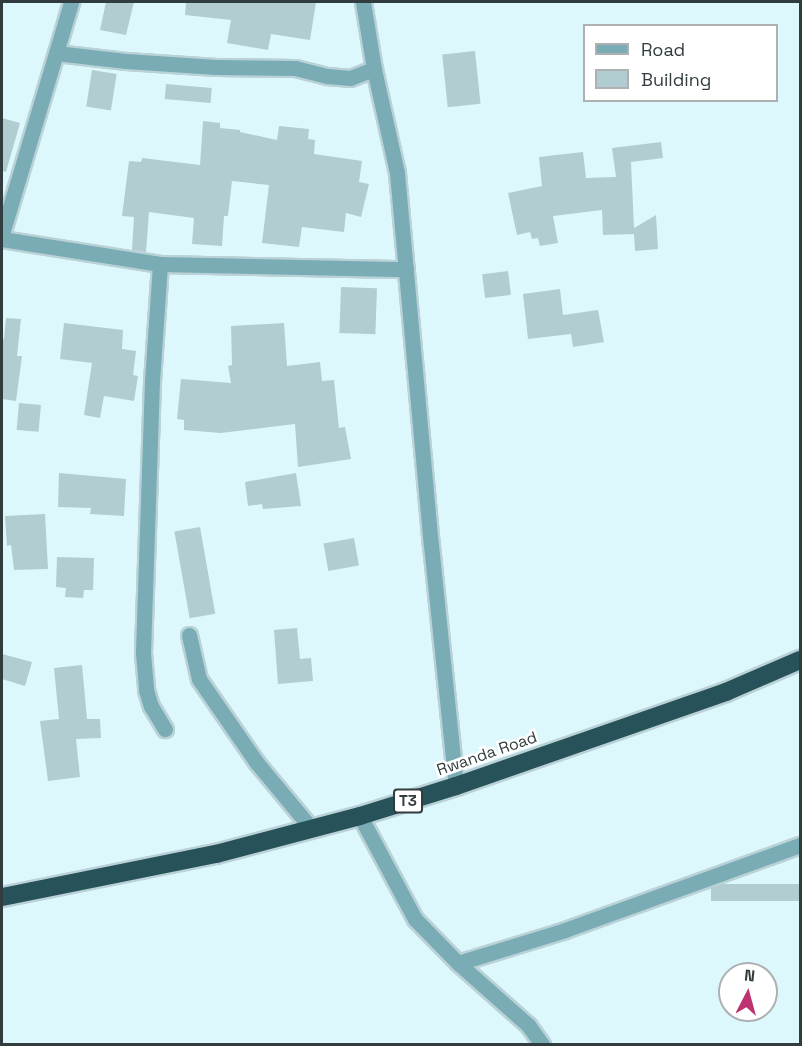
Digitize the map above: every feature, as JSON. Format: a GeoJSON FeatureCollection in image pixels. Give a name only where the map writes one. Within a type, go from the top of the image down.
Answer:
{"type":"FeatureCollection","features":[{"type":"Feature","properties":{"kind":"highway","name":"Rwanda Road"},"geometry":{"type":"LineString","coordinates":[[2,897],[216,854],[360,816],[456,786],[726,692],[801,660]]}},
{"type":"Feature","properties":{"kind":"street"},"geometry":{"type":"LineString","coordinates":[[2,234],[71,2]]}},
{"type":"Feature","properties":{"kind":"street"},"geometry":{"type":"LineString","coordinates":[[363,2],[374,69],[397,173],[456,786]]}},
{"type":"Feature","properties":{"kind":"street"},"geometry":{"type":"LineString","coordinates":[[56,52],[216,67],[295,68],[328,76],[350,78],[374,69]]}},
{"type":"Feature","properties":{"kind":"street"},"geometry":{"type":"LineString","coordinates":[[2,238],[160,264],[406,269]]}},
{"type":"Feature","properties":{"kind":"street"},"geometry":{"type":"LineString","coordinates":[[160,264],[152,381],[143,653],[146,690],[151,706],[165,729]]}},
{"type":"Feature","properties":{"kind":"street"},"geometry":{"type":"LineString","coordinates":[[189,635],[199,679],[257,763],[311,828]]}},
{"type":"Feature","properties":{"kind":"street"},"geometry":{"type":"LineString","coordinates":[[360,816],[415,919],[458,963],[528,1025],[542,1044]]}},
{"type":"Feature","properties":{"kind":"street"},"geometry":{"type":"LineString","coordinates":[[458,963],[575,926],[801,845]]}},
{"type":"Feature","properties":{"kind":"building"},"geometry":{"type":"Polygon","coordinates":[[[106,2],[134,2],[126,35],[100,30],[106,2]]]}},
{"type":"Feature","properties":{"kind":"building"},"geometry":{"type":"Polygon","coordinates":[[[186,2],[316,2],[310,40],[271,34],[268,50],[227,43],[231,20],[185,15],[186,2]]]}},
{"type":"Feature","properties":{"kind":"building"},"geometry":{"type":"Polygon","coordinates":[[[475,51],[481,104],[448,107],[442,54],[475,51]]]}},
{"type":"Feature","properties":{"kind":"building"},"geometry":{"type":"Polygon","coordinates":[[[92,70],[117,74],[111,110],[86,107],[92,70]]]}},
{"type":"Feature","properties":{"kind":"building"},"geometry":{"type":"Polygon","coordinates":[[[166,84],[212,88],[211,103],[165,99],[166,84]]]}},
{"type":"Feature","properties":{"kind":"building"},"geometry":{"type":"Polygon","coordinates":[[[2,118],[20,123],[6,172],[2,171],[2,118]]]}},
{"type":"Feature","properties":{"kind":"building"},"geometry":{"type":"Polygon","coordinates":[[[203,121],[220,123],[220,128],[240,130],[240,132],[277,140],[279,126],[309,129],[308,139],[315,140],[314,154],[362,161],[359,182],[369,184],[361,217],[346,213],[344,232],[302,227],[299,247],[262,243],[269,185],[232,181],[228,216],[224,216],[222,246],[192,244],[194,218],[149,212],[146,252],[132,250],[134,217],[122,216],[129,161],[141,162],[142,158],[200,165],[203,121]]]}},
{"type":"Feature","properties":{"kind":"building"},"geometry":{"type":"Polygon","coordinates":[[[661,142],[663,158],[631,162],[634,228],[656,215],[658,249],[635,251],[634,234],[603,235],[602,210],[553,216],[558,243],[540,246],[538,238],[532,239],[530,232],[517,235],[508,193],[542,186],[539,157],[583,152],[586,178],[616,177],[612,148],[661,142]]]}},
{"type":"Feature","properties":{"kind":"building"},"geometry":{"type":"Polygon","coordinates":[[[508,271],[511,295],[485,298],[482,274],[508,271]]]}},
{"type":"Feature","properties":{"kind":"building"},"geometry":{"type":"Polygon","coordinates":[[[341,287],[377,288],[375,334],[339,333],[341,287]]]}},
{"type":"Feature","properties":{"kind":"building"},"geometry":{"type":"Polygon","coordinates":[[[560,289],[563,315],[598,310],[604,342],[573,347],[571,334],[528,339],[523,294],[560,289]]]}},
{"type":"Feature","properties":{"kind":"building"},"geometry":{"type":"Polygon","coordinates":[[[6,318],[21,319],[17,356],[22,356],[16,401],[2,399],[2,339],[4,339],[6,318]]]}},
{"type":"Feature","properties":{"kind":"building"},"geometry":{"type":"Polygon","coordinates":[[[64,323],[123,330],[122,349],[136,351],[133,375],[138,376],[134,401],[104,396],[100,418],[84,415],[92,363],[60,359],[64,323]]]}},
{"type":"Feature","properties":{"kind":"building"},"geometry":{"type":"Polygon","coordinates":[[[284,323],[287,366],[320,362],[322,381],[334,380],[339,428],[345,427],[351,459],[298,467],[295,424],[221,433],[184,430],[184,420],[177,419],[181,379],[231,383],[228,366],[232,365],[231,326],[284,323]]]}},
{"type":"Feature","properties":{"kind":"building"},"geometry":{"type":"Polygon","coordinates":[[[19,403],[41,405],[39,432],[17,430],[19,403]]]}},
{"type":"Feature","properties":{"kind":"building"},"geometry":{"type":"Polygon","coordinates":[[[59,473],[126,479],[124,516],[90,514],[91,508],[58,507],[59,473]]]}},
{"type":"Feature","properties":{"kind":"building"},"geometry":{"type":"Polygon","coordinates":[[[296,473],[301,506],[263,509],[262,504],[248,506],[245,482],[296,473]]]}},
{"type":"Feature","properties":{"kind":"building"},"geometry":{"type":"Polygon","coordinates":[[[45,514],[48,569],[14,570],[11,545],[7,546],[5,516],[45,514]]]}},
{"type":"Feature","properties":{"kind":"building"},"geometry":{"type":"Polygon","coordinates":[[[200,527],[215,614],[190,618],[174,532],[200,527]]]}},
{"type":"Feature","properties":{"kind":"building"},"geometry":{"type":"Polygon","coordinates":[[[354,538],[359,566],[328,571],[323,543],[354,538]]]}},
{"type":"Feature","properties":{"kind":"building"},"geometry":{"type":"Polygon","coordinates":[[[57,557],[94,558],[93,590],[84,590],[83,598],[65,597],[66,588],[56,587],[57,557]]]}},
{"type":"Feature","properties":{"kind":"building"},"geometry":{"type":"Polygon","coordinates":[[[297,628],[300,659],[311,658],[313,681],[278,684],[274,630],[297,628]]]}},
{"type":"Feature","properties":{"kind":"building"},"geometry":{"type":"Polygon","coordinates":[[[2,654],[32,662],[25,686],[2,679],[2,654]]]}},
{"type":"Feature","properties":{"kind":"building"},"geometry":{"type":"Polygon","coordinates":[[[82,665],[87,719],[100,719],[101,738],[76,739],[80,777],[48,781],[40,721],[59,719],[54,668],[82,665]]]}},
{"type":"Feature","properties":{"kind":"building"},"geometry":{"type":"Polygon","coordinates":[[[711,884],[800,884],[800,901],[711,901],[711,884]]]}}]}
